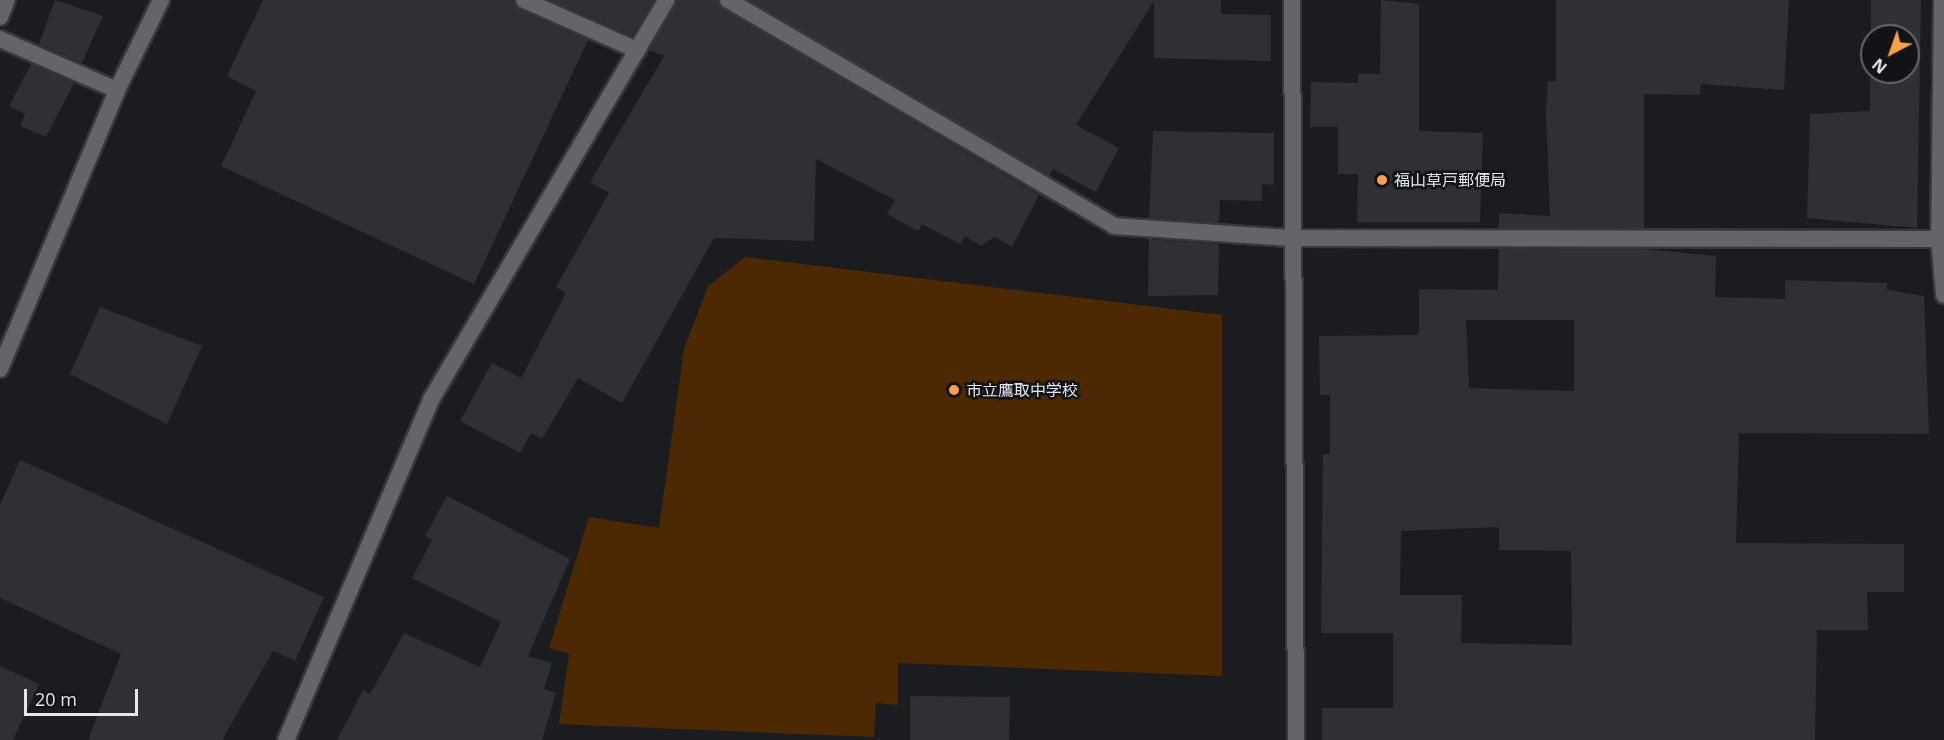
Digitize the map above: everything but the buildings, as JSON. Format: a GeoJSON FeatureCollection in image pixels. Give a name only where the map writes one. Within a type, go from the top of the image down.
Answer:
{"type":"FeatureCollection","features":[{"type":"Feature","properties":{"kind":"street"},"geometry":{"type":"LineString","coordinates":[[0,17],[8,0]]}},
{"type":"Feature","properties":{"kind":"street"},"geometry":{"type":"LineString","coordinates":[[0,369],[117,90],[161,0]]}},
{"type":"Feature","properties":{"kind":"street"},"geometry":{"type":"LineString","coordinates":[[524,0],[637,50]]}},
{"type":"Feature","properties":{"kind":"street"},"geometry":{"type":"LineString","coordinates":[[286,740],[432,398],[666,0]]}},
{"type":"Feature","properties":{"kind":"street"},"geometry":{"type":"LineString","coordinates":[[728,0],[1114,226],[1290,238],[1939,239]]}},
{"type":"Feature","properties":{"kind":"street"},"geometry":{"type":"LineString","coordinates":[[1292,0],[1290,238],[1296,740]]}},
{"type":"Feature","properties":{"kind":"street"},"geometry":{"type":"LineString","coordinates":[[1942,0],[1939,239],[1944,295]]}},
{"type":"Feature","properties":{"kind":"street"},"geometry":{"type":"LineString","coordinates":[[0,39],[117,90]]}},
{"type":"Feature","properties":{"kind":"shaded area","name":"市立鷹取中学校"},"geometry":{"type":"Polygon","coordinates":[[[745,257],[1222,315],[1222,676],[898,663],[898,705],[876,703],[874,737],[559,724],[569,654],[549,648],[589,517],[659,528],[684,349],[708,286],[745,257]]]}},
{"type":"Feature","properties":{"kind":"place","name":"福山草戸郵便局"},"geometry":{"type":"Point","coordinates":[1382,180]}},
{"type":"Feature","properties":{"kind":"place","name":"市立鷹取中学校"},"geometry":{"type":"Point","coordinates":[954,390]}}]}
